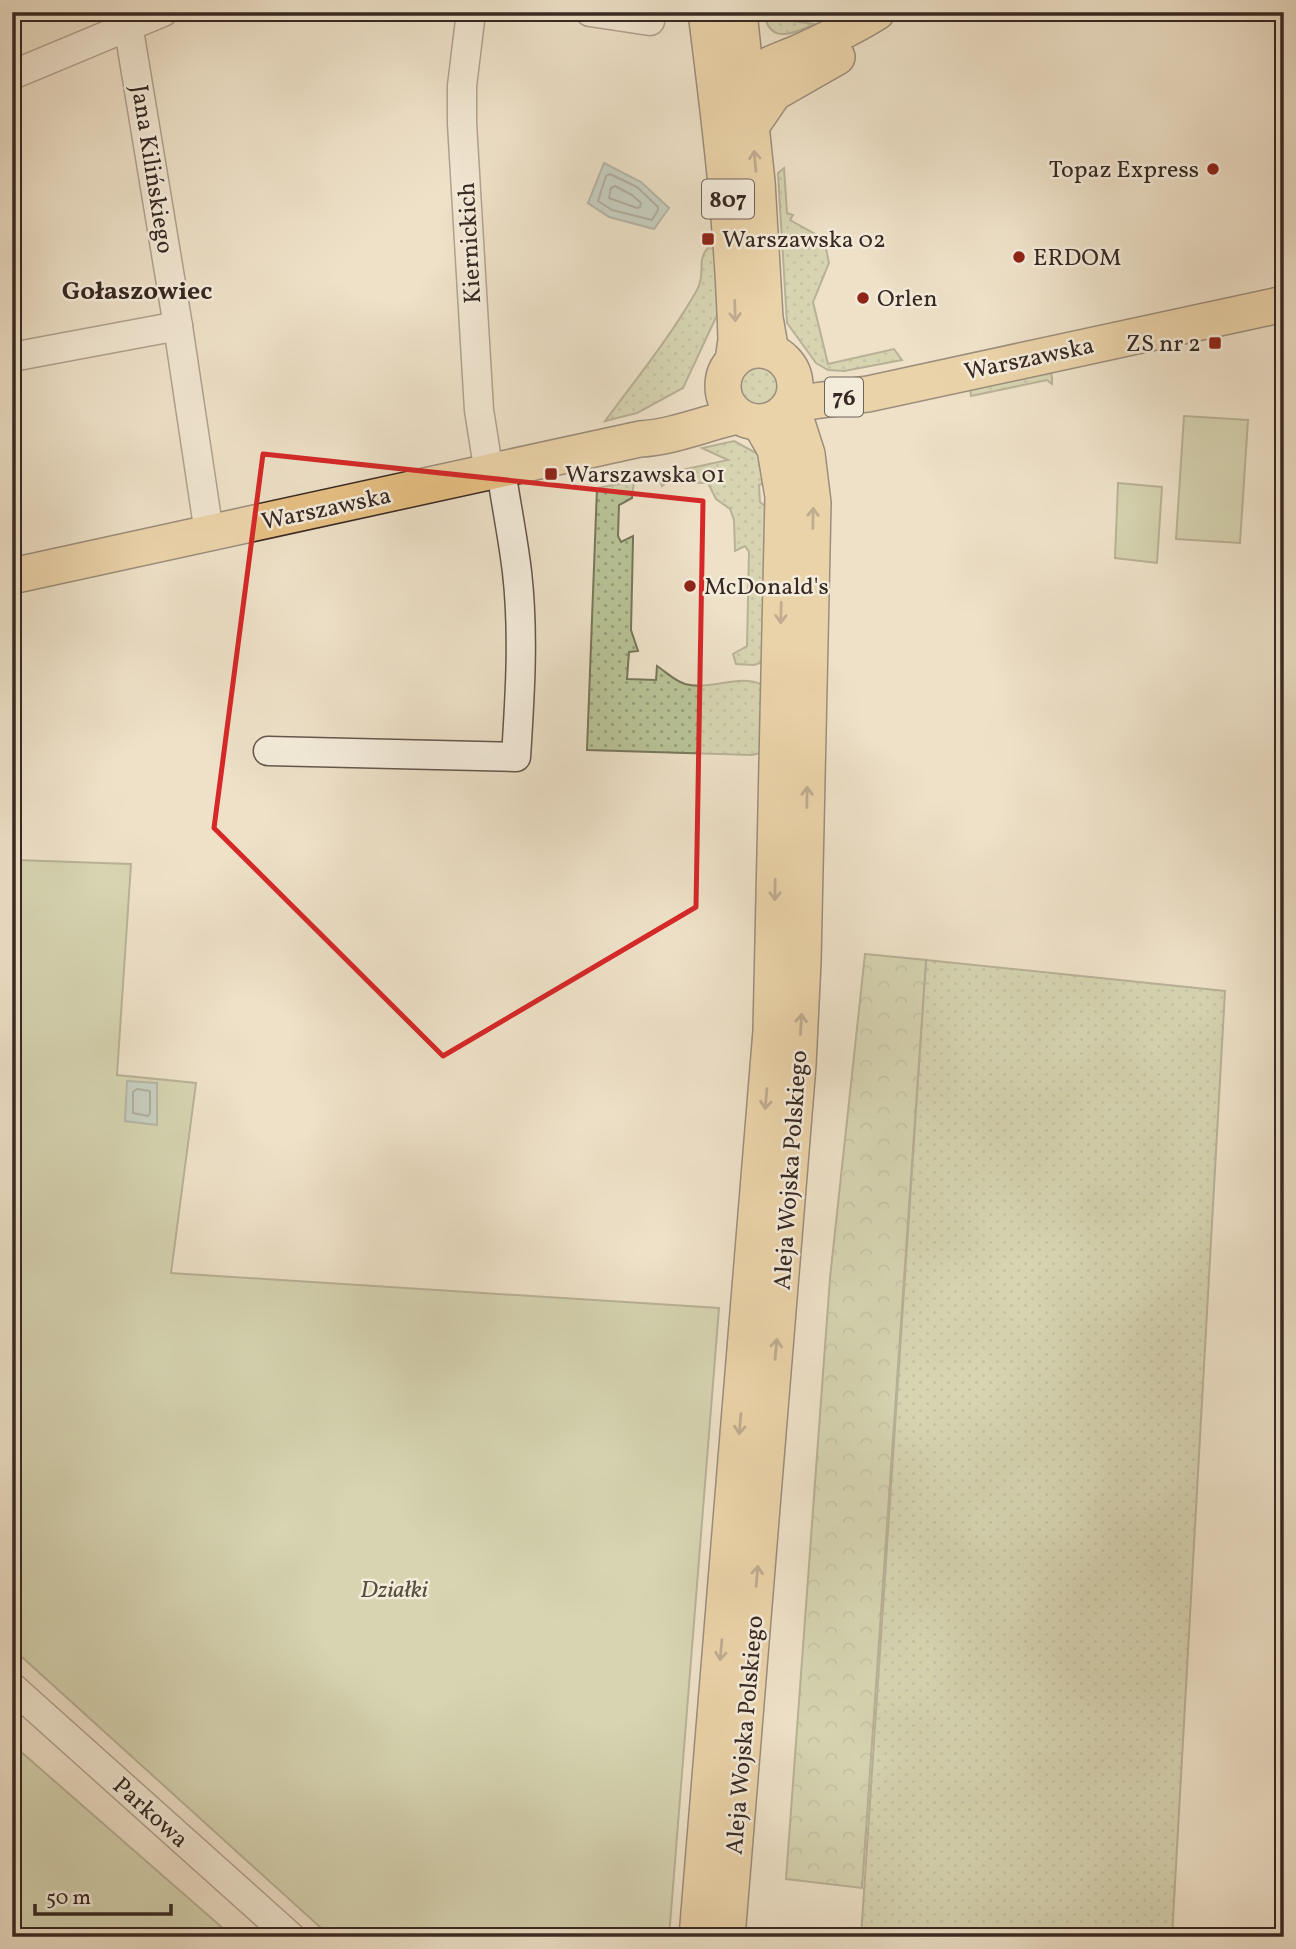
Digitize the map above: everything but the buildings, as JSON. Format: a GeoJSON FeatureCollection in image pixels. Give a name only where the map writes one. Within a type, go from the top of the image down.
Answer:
{"type":"FeatureCollection","features":[{"type":"Feature","properties":{"kind":"main road"},"geometry":{"type":"LineString","coordinates":[[706,12],[737,131]]}},
{"type":"Feature","properties":{"kind":"main road"},"geometry":{"type":"LineString","coordinates":[[737,131],[745,81],[739,12]]}},
{"type":"Feature","properties":{"kind":"main road"},"geometry":{"type":"LineString","coordinates":[[739,12],[763,45],[777,49],[814,45]]}},
{"type":"Feature","properties":{"kind":"main road"},"geometry":{"type":"LineString","coordinates":[[745,81],[768,64],[814,45],[877,12]]}},
{"type":"Feature","properties":{"kind":"main road"},"geometry":{"type":"LineString","coordinates":[[737,131],[759,112],[775,93],[860,41],[882,12]]}},
{"type":"Feature","properties":{"kind":"main road","name":"807"},"geometry":{"type":"LineString","coordinates":[[737,131],[765,318],[785,377]]}},
{"type":"Feature","properties":{"kind":"main road","name":"807"},"geometry":{"type":"LineString","coordinates":[[737,131],[733,261],[739,397]]}},
{"type":"Feature","properties":{"kind":"main road","name":"Warszawska"},"geometry":{"type":"LineString","coordinates":[[785,377],[846,386],[897,387],[1284,304]]}},
{"type":"Feature","properties":{"kind":"main road","name":"76"},"geometry":{"type":"LineString","coordinates":[[748,352],[785,377],[778,418],[739,397],[748,352]]}},
{"type":"Feature","properties":{"kind":"main road","name":"Aleja Wojska Polskiego"},"geometry":{"type":"LineString","coordinates":[[727,1937],[787,1223],[801,1018],[813,503],[807,454],[785,377]]}},
{"type":"Feature","properties":{"kind":"main road","name":"Warszawska"},"geometry":{"type":"LineString","coordinates":[[12,576],[640,439],[739,397]]}},
{"type":"Feature","properties":{"kind":"main road","name":"Aleja Wojska Polskiego"},"geometry":{"type":"LineString","coordinates":[[697,1937],[771,1031],[783,496],[775,449],[739,397]]}},
{"type":"Feature","properties":{"kind":"street"},"geometry":{"type":"LineString","coordinates":[[12,75],[128,19],[163,12]]}},
{"type":"Feature","properties":{"kind":"street","name":"Kiernickich"},"geometry":{"type":"LineString","coordinates":[[268,751],[516,757],[521,684],[517,572],[479,410],[462,123],[462,86],[471,12]]}},
{"type":"Feature","properties":{"kind":"street"},"geometry":{"type":"LineString","coordinates":[[590,12],[650,21]]}},
{"type":"Feature","properties":{"kind":"street","name":"Jana Kilińskiego"},"geometry":{"type":"LineString","coordinates":[[128,19],[209,533]]}},
{"type":"Feature","properties":{"kind":"street"},"geometry":{"type":"LineString","coordinates":[[12,357],[178,326]]}},
{"type":"Feature","properties":{"kind":"street","name":"Parkowa"},"geometry":{"type":"LineString","coordinates":[[12,1687],[290,1937]]}},
{"type":"Feature","properties":{"kind":"highlighted area"},"geometry":{"type":"Polygon","coordinates":[[[263,454],[703,501],[696,907],[443,1056],[214,828],[263,454]]]}},
{"type":"Feature","properties":{"kind":"green space"},"geometry":{"type":"Polygon","coordinates":[[[764,12],[768,12],[770,18],[815,24],[791,33],[777,33],[767,23],[764,12]]]}},
{"type":"Feature","properties":{"kind":"green space"},"geometry":{"type":"Polygon","coordinates":[[[784,168],[787,213],[793,215],[790,220],[824,239],[829,263],[813,302],[828,364],[894,349],[902,360],[844,371],[828,370],[816,363],[787,323],[778,173],[784,168]]]}},
{"type":"Feature","properties":{"kind":"green space"},"geometry":{"type":"Polygon","coordinates":[[[715,242],[718,313],[683,388],[637,413],[605,421],[687,307],[700,283],[704,253],[715,242]]]}},
{"type":"Feature","properties":{"kind":"green space"},"geometry":{"type":"Polygon","coordinates":[[[759,366],[774,372],[780,387],[774,402],[759,408],[744,402],[738,387],[744,372],[759,366]]]}},
{"type":"Feature","properties":{"kind":"green space"},"geometry":{"type":"Polygon","coordinates":[[[1050,371],[1052,384],[1047,380],[971,396],[970,388],[1050,371]]]}},
{"type":"Feature","properties":{"kind":"green space"},"geometry":{"type":"Polygon","coordinates":[[[1184,416],[1248,420],[1240,543],[1176,539],[1184,416]]]}},
{"type":"Feature","properties":{"kind":"green space"},"geometry":{"type":"Polygon","coordinates":[[[734,441],[758,454],[765,483],[759,485],[760,502],[766,507],[763,662],[754,665],[736,664],[733,654],[747,646],[749,552],[745,546],[735,551],[734,520],[730,509],[716,499],[708,483],[668,482],[662,486],[658,475],[728,460],[702,448],[734,441]]]}},
{"type":"Feature","properties":{"kind":"green space"},"geometry":{"type":"Polygon","coordinates":[[[634,481],[632,498],[619,505],[618,536],[621,542],[633,536],[631,630],[638,651],[629,652],[627,679],[656,680],[657,666],[674,679],[695,686],[734,681],[763,685],[761,753],[752,755],[587,750],[597,488],[634,481]]]}},
{"type":"Feature","properties":{"kind":"green space"},"geometry":{"type":"Polygon","coordinates":[[[1118,483],[1162,487],[1157,563],[1115,558],[1118,483]]]}},
{"type":"Feature","properties":{"kind":"green space","name":"Działki"},"geometry":{"type":"Polygon","coordinates":[[[16,860],[131,864],[117,1075],[196,1083],[171,1273],[719,1308],[669,1937],[331,1937],[12,1648],[12,926],[16,860]]]}},
{"type":"Feature","properties":{"kind":"green space"},"geometry":{"type":"Polygon","coordinates":[[[865,954],[926,960],[862,1888],[786,1879],[830,1278],[865,954]]]}},
{"type":"Feature","properties":{"kind":"green space"},"geometry":{"type":"Polygon","coordinates":[[[926,960],[1225,991],[1172,1937],[861,1937],[926,960]]]}},
{"type":"Feature","properties":{"kind":"green space"},"geometry":{"type":"Polygon","coordinates":[[[12,1744],[233,1937],[12,1937],[12,1744]]]}},
{"type":"Feature","properties":{"kind":"water"},"geometry":{"type":"Polygon","coordinates":[[[604,163],[641,182],[669,208],[654,229],[609,217],[588,203],[604,163]]]}},
{"type":"Feature","properties":{"kind":"water"},"geometry":{"type":"Polygon","coordinates":[[[127,1081],[157,1083],[157,1125],[125,1121],[127,1081]]]}},
{"type":"Feature","properties":{"kind":"place","name":"Topaz Express"},"geometry":{"type":"Point","coordinates":[1213,169]}},
{"type":"Feature","properties":{"kind":"place","name":"Warszawska 02"},"geometry":{"type":"Point","coordinates":[708,239]}},
{"type":"Feature","properties":{"kind":"place","name":"ERDOM"},"geometry":{"type":"Point","coordinates":[1019,257]}},
{"type":"Feature","properties":{"kind":"place","name":"Orlen"},"geometry":{"type":"Point","coordinates":[863,298]}},
{"type":"Feature","properties":{"kind":"place","name":"ZS nr 2"},"geometry":{"type":"Point","coordinates":[1215,343]}},
{"type":"Feature","properties":{"kind":"place","name":"Warszawska 01"},"geometry":{"type":"Point","coordinates":[551,474]}},
{"type":"Feature","properties":{"kind":"place","name":"McDonald's"},"geometry":{"type":"Point","coordinates":[690,586]}},
{"type":"Feature","properties":{"kind":"district","name":"Gołaszowiec"},"geometry":{"type":"Point","coordinates":[137,290]}}]}
